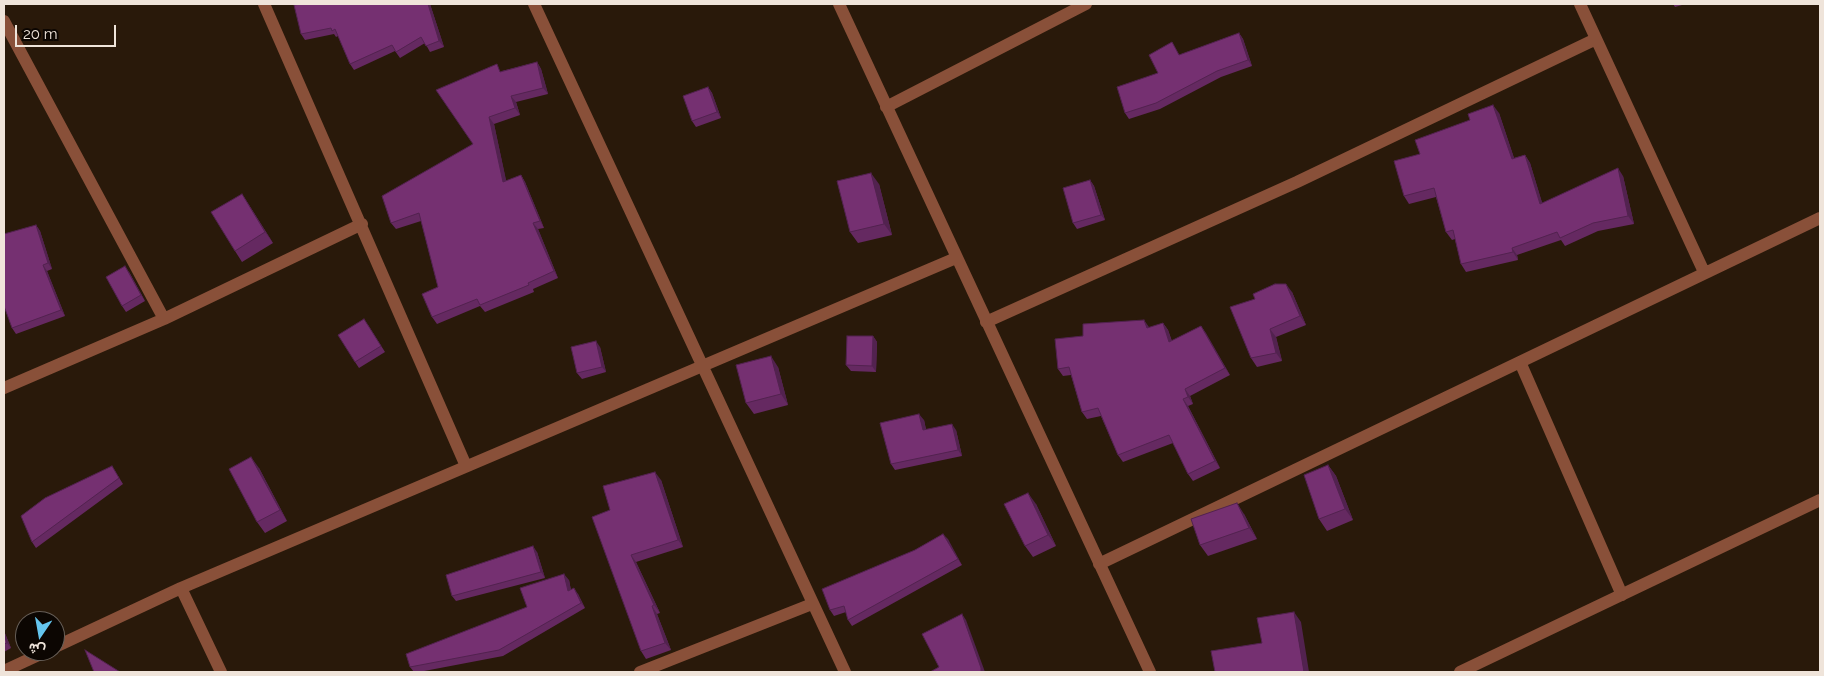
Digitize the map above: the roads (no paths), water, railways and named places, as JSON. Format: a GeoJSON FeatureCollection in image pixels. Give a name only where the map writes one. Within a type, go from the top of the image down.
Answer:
{"type":"FeatureCollection","features":[{"type":"Feature","properties":{"kind":"street"},"geometry":{"type":"LineString","coordinates":[[264,4],[362,224],[466,466]]}},
{"type":"Feature","properties":{"kind":"street"},"geometry":{"type":"LineString","coordinates":[[534,4],[845,672]]}},
{"type":"Feature","properties":{"kind":"street"},"geometry":{"type":"LineString","coordinates":[[840,4],[956,258],[1150,672]]}},
{"type":"Feature","properties":{"kind":"street"},"geometry":{"type":"LineString","coordinates":[[886,107],[1086,4]]}},
{"type":"Feature","properties":{"kind":"street"},"geometry":{"type":"LineString","coordinates":[[1580,4],[1704,272]]}},
{"type":"Feature","properties":{"kind":"street"},"geometry":{"type":"LineString","coordinates":[[4,21],[164,319]]}},
{"type":"Feature","properties":{"kind":"street"},"geometry":{"type":"LineString","coordinates":[[986,322],[1296,182],[1596,39]]}},
{"type":"Feature","properties":{"kind":"street"},"geometry":{"type":"LineString","coordinates":[[1099,564],[1704,272],[1820,218]]}},
{"type":"Feature","properties":{"kind":"street"},"geometry":{"type":"LineString","coordinates":[[4,388],[164,319],[362,224]]}},
{"type":"Feature","properties":{"kind":"street"},"geometry":{"type":"LineString","coordinates":[[65,642],[181,588],[956,258]]}},
{"type":"Feature","properties":{"kind":"street"},"geometry":{"type":"LineString","coordinates":[[1520,362],[1622,595]]}},
{"type":"Feature","properties":{"kind":"street"},"geometry":{"type":"LineString","coordinates":[[1460,672],[1820,500]]}},
{"type":"Feature","properties":{"kind":"street"},"geometry":{"type":"LineString","coordinates":[[181,588],[221,672]]}},
{"type":"Feature","properties":{"kind":"street"},"geometry":{"type":"LineString","coordinates":[[640,672],[812,604]]}},
{"type":"Feature","properties":{"kind":"street"},"geometry":{"type":"LineString","coordinates":[[4,671],[26,661]]}}]}
